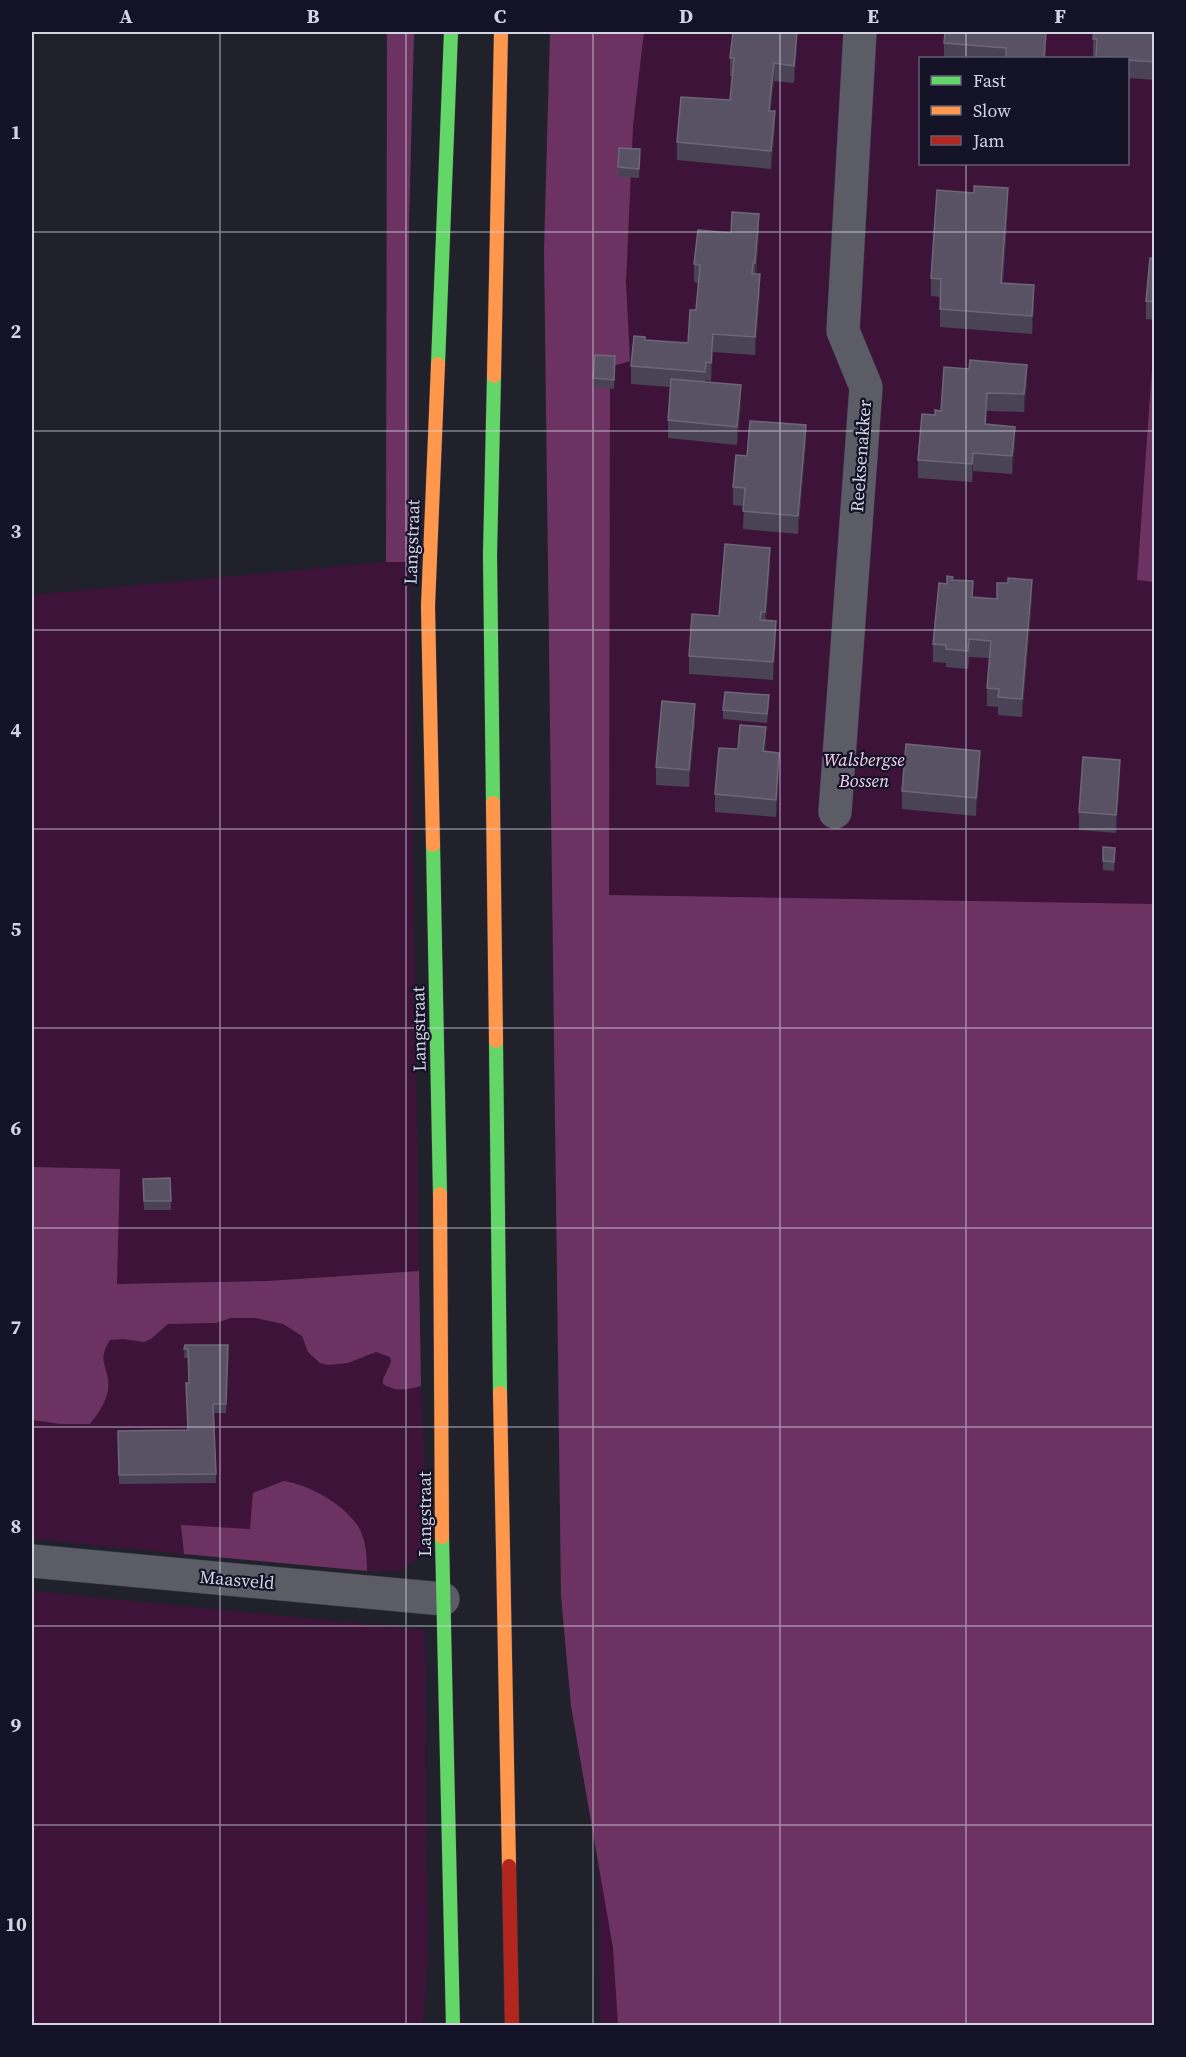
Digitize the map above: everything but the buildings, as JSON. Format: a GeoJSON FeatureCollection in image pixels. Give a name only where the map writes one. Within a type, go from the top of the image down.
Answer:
{"type":"FeatureCollection","features":[{"type":"Feature","properties":{"kind":"street","name":"Langstraat"},"geometry":{"type":"LineString","coordinates":[[451,32],[428,606],[439,1112],[443,1599],[453,2025]]}},
{"type":"Feature","properties":{"kind":"street"},"geometry":{"type":"LineString","coordinates":[[501,32],[490,555],[503,1618],[512,2025]]}},
{"type":"Feature","properties":{"kind":"street","name":"Reeksenakker"},"geometry":{"type":"LineString","coordinates":[[835,812],[866,387],[843,331],[860,32]]}},
{"type":"Feature","properties":{"kind":"street","name":"Maasveld"},"geometry":{"type":"LineString","coordinates":[[32,1561],[443,1599]]}},
{"type":"Feature","properties":{"kind":"green space","name":"Walsbergse Bossen"},"geometry":{"type":"Polygon","coordinates":[[[612,32],[1154,32],[1154,2025],[600,2025],[592,1242],[612,32]]]}},
{"type":"Feature","properties":{"kind":"green space"},"geometry":{"type":"Polygon","coordinates":[[[386,562],[409,562],[419,1271],[267,1281],[117,1284],[120,1170],[32,1167],[32,595],[386,562]]]}},
{"type":"Feature","properties":{"kind":"green space"},"geometry":{"type":"Polygon","coordinates":[[[231,1318],[255,1318],[283,1324],[302,1336],[308,1352],[320,1363],[328,1365],[367,1357],[376,1351],[390,1357],[391,1362],[383,1384],[401,1390],[421,1386],[429,1550],[401,1571],[367,1571],[365,1553],[356,1527],[338,1508],[299,1484],[250,1529],[181,1537],[184,1554],[32,1539],[32,1420],[60,1424],[108,1379],[103,1359],[109,1340],[144,1342],[168,1324],[216,1323],[231,1318]]]}},
{"type":"Feature","properties":{"kind":"green space"},"geometry":{"type":"Polygon","coordinates":[[[32,1591],[425,1630],[428,1953],[423,2025],[32,2025],[32,1591]]]}},
{"type":"Feature","properties":{"kind":"shaded area"},"geometry":{"type":"Polygon","coordinates":[[[387,32],[414,32],[409,222],[409,562],[386,562],[387,32]]]}},
{"type":"Feature","properties":{"kind":"shaded area"},"geometry":{"type":"Polygon","coordinates":[[[550,32],[644,32],[633,126],[626,282],[630,361],[610,367],[609,895],[1154,904],[1154,2025],[618,2025],[613,1948],[571,1706],[561,1596],[544,250],[550,32]]]}},
{"type":"Feature","properties":{"kind":"shaded area"},"geometry":{"type":"Polygon","coordinates":[[[1154,354],[1154,582],[1137,580],[1154,354]]]}},
{"type":"Feature","properties":{"kind":"shaded area"},"geometry":{"type":"Polygon","coordinates":[[[32,1167],[120,1169],[117,1284],[267,1281],[419,1271],[421,1386],[401,1390],[383,1384],[391,1362],[390,1357],[376,1352],[348,1363],[328,1365],[320,1363],[308,1352],[302,1336],[283,1324],[255,1318],[231,1318],[216,1323],[168,1324],[144,1342],[110,1340],[104,1354],[108,1382],[107,1395],[90,1424],[60,1424],[32,1420],[32,1167]]]}},
{"type":"Feature","properties":{"kind":"shaded area"},"geometry":{"type":"Polygon","coordinates":[[[284,1481],[315,1491],[335,1503],[352,1518],[363,1536],[367,1571],[184,1554],[181,1525],[250,1529],[253,1493],[284,1481]]]}},
{"type":"Feature","properties":{"kind":"traffic: fast"},"geometry":{"type":"LineString","coordinates":[[438,364],[451,32]]}},
{"type":"Feature","properties":{"kind":"traffic: fast"},"geometry":{"type":"LineString","coordinates":[[493,803],[490,555],[494,376]]}},
{"type":"Feature","properties":{"kind":"traffic: fast"},"geometry":{"type":"LineString","coordinates":[[433,845],[440,1194]]}},
{"type":"Feature","properties":{"kind":"traffic: fast"},"geometry":{"type":"LineString","coordinates":[[496,1041],[500,1393]]}},
{"type":"Feature","properties":{"kind":"traffic: fast"},"geometry":{"type":"LineString","coordinates":[[442,1537],[453,2026]]}},
{"type":"Feature","properties":{"kind":"traffic: slow"},"geometry":{"type":"LineString","coordinates":[[494,376],[501,32]]}},
{"type":"Feature","properties":{"kind":"traffic: slow"},"geometry":{"type":"LineString","coordinates":[[433,845],[428,606],[438,364]]}},
{"type":"Feature","properties":{"kind":"traffic: slow"},"geometry":{"type":"LineString","coordinates":[[493,803],[496,1041]]}},
{"type":"Feature","properties":{"kind":"traffic: slow"},"geometry":{"type":"LineString","coordinates":[[440,1194],[442,1537]]}},
{"type":"Feature","properties":{"kind":"traffic: slow"},"geometry":{"type":"LineString","coordinates":[[500,1393],[509,1866]]}},
{"type":"Feature","properties":{"kind":"traffic: jam"},"geometry":{"type":"LineString","coordinates":[[509,1866],[512,2026]]}}]}
